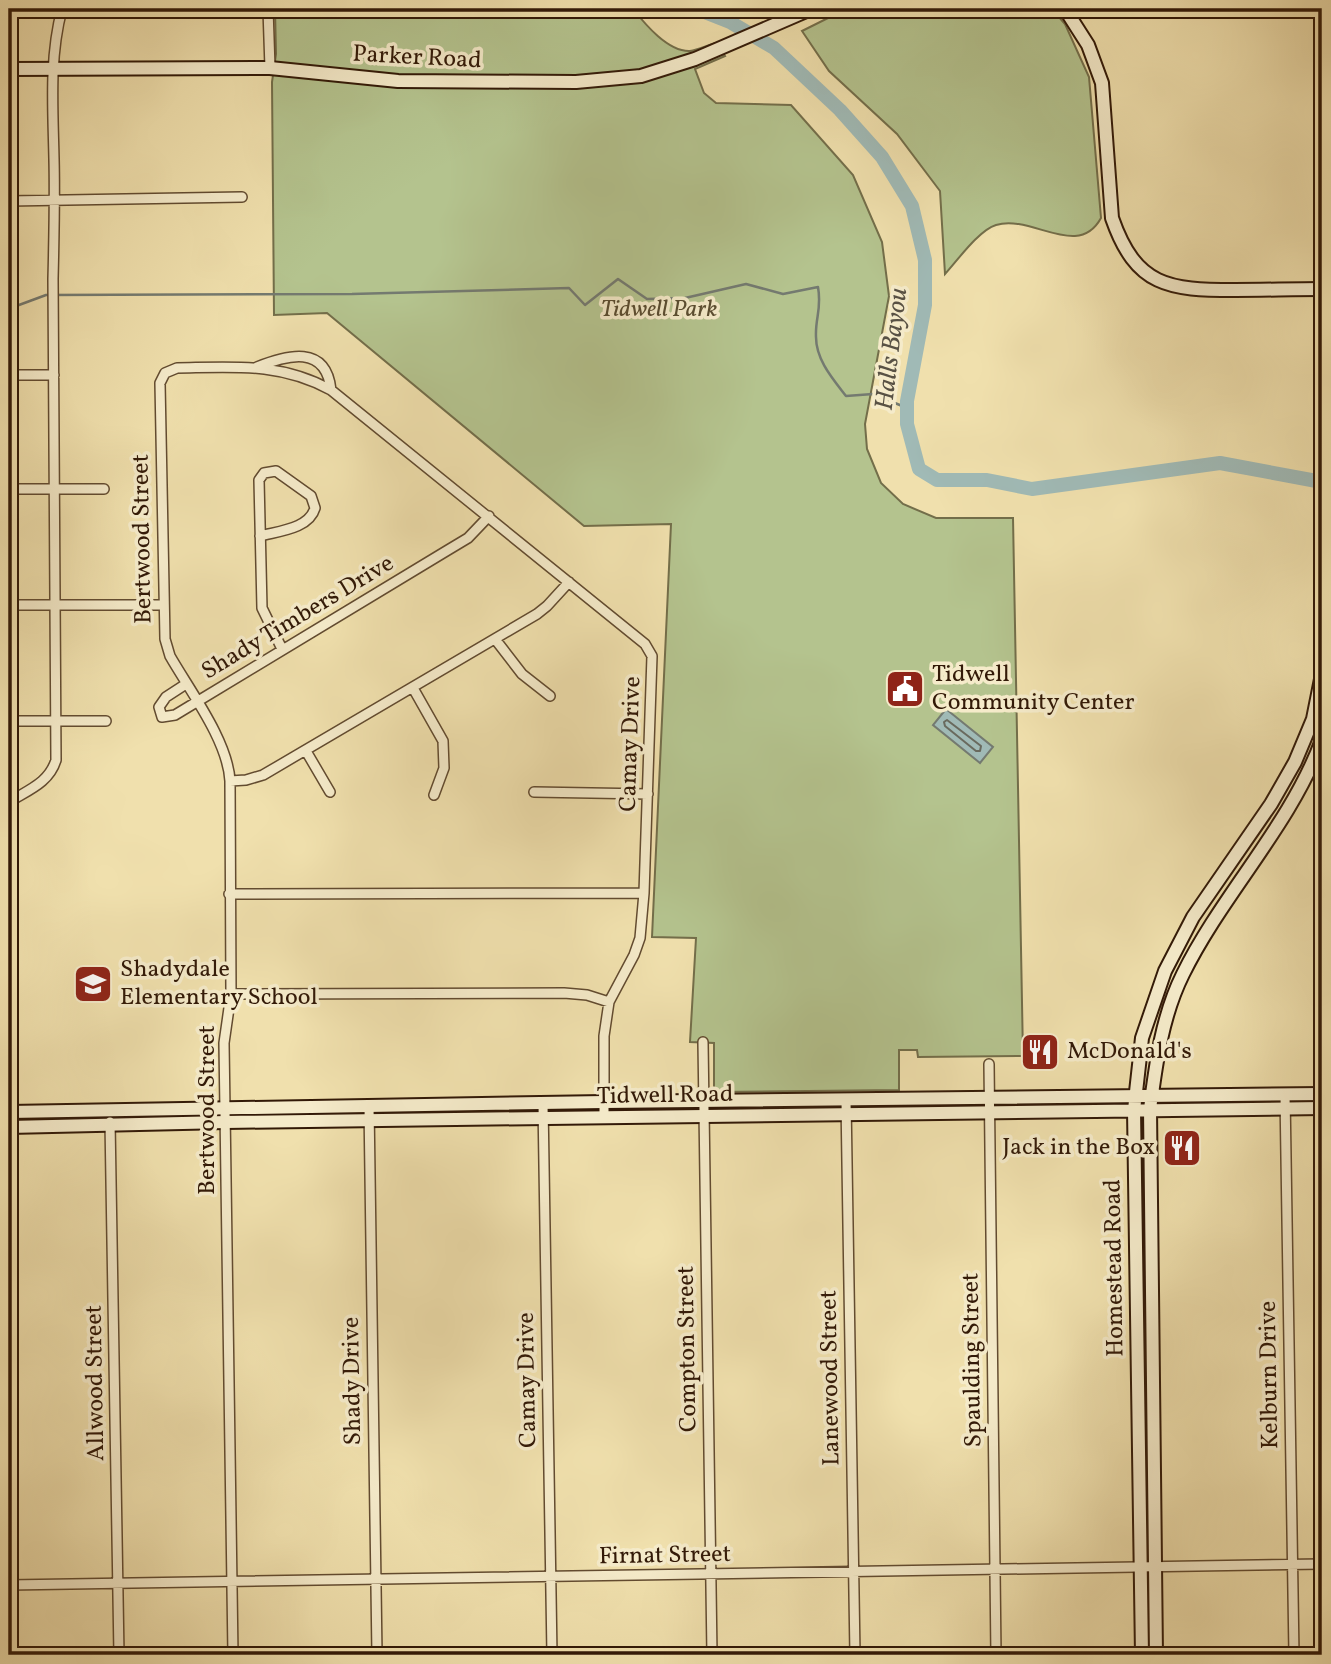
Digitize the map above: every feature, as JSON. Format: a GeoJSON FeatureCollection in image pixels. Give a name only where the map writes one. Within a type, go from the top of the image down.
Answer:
{"type":"FeatureCollection","features":[{"type":"Feature","properties":{"kind":"main road","name":"Parker Road"},"geometry":{"type":"LineString","coordinates":[[9,69],[270,68],[398,81],[576,82],[641,76],[724,47],[811,9]]}},
{"type":"Feature","properties":{"kind":"main road"},"geometry":{"type":"LineString","coordinates":[[1065,9],[1088,45],[1102,83],[1112,218],[1118,236],[1141,268],[1154,278],[1183,289],[1322,289]]}},
{"type":"Feature","properties":{"kind":"main road","name":"Homestead Road"},"geometry":{"type":"LineString","coordinates":[[1142,1655],[1135,1104],[1142,1038],[1165,971],[1193,917],[1271,804],[1295,762],[1312,719],[1322,674]]}},
{"type":"Feature","properties":{"kind":"main road","name":"Homestead Road"},"geometry":{"type":"LineString","coordinates":[[1156,1655],[1151,1103],[1158,1046],[1182,976],[1217,914],[1286,813],[1311,770],[1322,740]]}},
{"type":"Feature","properties":{"kind":"main road"},"geometry":{"type":"LineString","coordinates":[[1295,762],[1311,770]]}},
{"type":"Feature","properties":{"kind":"main road"},"geometry":{"type":"LineString","coordinates":[[1231,862],[1247,871]]}},
{"type":"Feature","properties":{"kind":"main road","name":"Tidwell Road"},"geometry":{"type":"LineString","coordinates":[[9,1128],[226,1122],[846,1116],[989,1112],[1322,1094]]}},
{"type":"Feature","properties":{"kind":"main road","name":"Tidwell Road"},"geometry":{"type":"LineString","coordinates":[[9,1112],[989,1098],[1135,1104]]}},
{"type":"Feature","properties":{"kind":"main road","name":"Tidwell Road"},"geometry":{"type":"LineString","coordinates":[[1151,1103],[1322,1108]]}},
{"type":"Feature","properties":{"kind":"main road"},"geometry":{"type":"LineString","coordinates":[[1136,1227],[1151,1228]]}},
{"type":"Feature","properties":{"kind":"main road"},"geometry":{"type":"LineString","coordinates":[[1137,1350],[1152,1348]]}},
{"type":"Feature","properties":{"kind":"street"},"geometry":{"type":"LineString","coordinates":[[9,802],[50,776],[56,760],[53,306],[55,201],[52,69],[55,35],[62,9]]}},
{"type":"Feature","properties":{"kind":"street"},"geometry":{"type":"LineString","coordinates":[[268,9],[270,68]]}},
{"type":"Feature","properties":{"kind":"street"},"geometry":{"type":"LineString","coordinates":[[9,201],[243,197]]}},
{"type":"Feature","properties":{"kind":"street","name":"Camay Drive"},"geometry":{"type":"LineString","coordinates":[[256,368],[293,355],[307,356],[317,361],[325,370],[331,390]]}},
{"type":"Feature","properties":{"kind":"street","name":"Camay Drive"},"geometry":{"type":"LineString","coordinates":[[165,373],[177,368],[256,368],[297,374],[331,390],[645,644],[652,656],[644,893],[640,937],[634,955],[609,1002],[604,1035],[604,1118]]}},
{"type":"Feature","properties":{"kind":"street","name":"Bertwood Street"},"geometry":{"type":"LineString","coordinates":[[165,373],[160,383],[165,639],[170,656],[224,750],[230,781],[231,994],[224,1043],[233,1655]]}},
{"type":"Feature","properties":{"kind":"street"},"geometry":{"type":"LineString","coordinates":[[9,375],[54,375]]}},
{"type":"Feature","properties":{"kind":"street"},"geometry":{"type":"LineString","coordinates":[[260,536],[310,519],[315,508],[311,496],[276,471],[260,476],[260,536],[262,608],[282,649]]}},
{"type":"Feature","properties":{"kind":"street"},"geometry":{"type":"LineString","coordinates":[[9,489],[104,489]]}},
{"type":"Feature","properties":{"kind":"street","name":"Shady Timbers Drive"},"geometry":{"type":"LineString","coordinates":[[186,684],[162,702],[159,713],[162,717],[167,718],[196,702],[467,538],[489,516]]}},
{"type":"Feature","properties":{"kind":"street"},"geometry":{"type":"LineString","coordinates":[[230,781],[256,778],[306,751],[547,606],[569,582]]}},
{"type":"Feature","properties":{"kind":"street"},"geometry":{"type":"LineString","coordinates":[[9,605],[163,605]]}},
{"type":"Feature","properties":{"kind":"street"},"geometry":{"type":"LineString","coordinates":[[495,639],[522,674],[550,696]]}},
{"type":"Feature","properties":{"kind":"street"},"geometry":{"type":"LineString","coordinates":[[413,688],[443,740],[444,768],[434,795]]}},
{"type":"Feature","properties":{"kind":"street"},"geometry":{"type":"LineString","coordinates":[[9,721],[106,721]]}},
{"type":"Feature","properties":{"kind":"street"},"geometry":{"type":"LineString","coordinates":[[306,751],[330,792]]}},
{"type":"Feature","properties":{"kind":"street"},"geometry":{"type":"LineString","coordinates":[[534,792],[648,794]]}},
{"type":"Feature","properties":{"kind":"street"},"geometry":{"type":"LineString","coordinates":[[229,894],[644,893]]}},
{"type":"Feature","properties":{"kind":"street"},"geometry":{"type":"LineString","coordinates":[[231,994],[564,993],[587,995],[609,1002]]}},
{"type":"Feature","properties":{"kind":"street","name":"Compton Street"},"geometry":{"type":"LineString","coordinates":[[703,1042],[712,1655]]}},
{"type":"Feature","properties":{"kind":"street","name":"Spaulding Street"},"geometry":{"type":"LineString","coordinates":[[989,1064],[996,1655]]}},
{"type":"Feature","properties":{"kind":"street","name":"Kelburn Drive"},"geometry":{"type":"LineString","coordinates":[[1285,1094],[1293,1655]]}},
{"type":"Feature","properties":{"kind":"street","name":"Lanewood Street"},"geometry":{"type":"LineString","coordinates":[[846,1101],[855,1655]]}},
{"type":"Feature","properties":{"kind":"street","name":"Camay Drive"},"geometry":{"type":"LineString","coordinates":[[543,1104],[552,1655]]}},
{"type":"Feature","properties":{"kind":"street","name":"Shady Drive"},"geometry":{"type":"LineString","coordinates":[[369,1107],[377,1655]]}},
{"type":"Feature","properties":{"kind":"street","name":"Allwood Street"},"geometry":{"type":"LineString","coordinates":[[110,1111],[119,1655]]}},
{"type":"Feature","properties":{"kind":"street","name":"Firnat Street"},"geometry":{"type":"LineString","coordinates":[[9,1585],[1322,1564]]}},
{"type":"Feature","properties":{"kind":"green space","name":"Tidwell Park"},"geometry":{"type":"Polygon","coordinates":[[[275,9],[633,9],[658,36],[674,47],[690,51],[716,43],[725,56],[695,69],[704,93],[716,103],[791,105],[853,175],[882,242],[889,296],[865,424],[867,449],[881,483],[903,504],[936,518],[1013,518],[1023,1056],[918,1057],[917,1050],[899,1050],[899,1090],[714,1092],[714,1043],[690,1042],[696,938],[652,937],[671,524],[584,526],[327,313],[274,315],[272,82],[276,54],[275,9]]]}},
{"type":"Feature","properties":{"kind":"green space"},"geometry":{"type":"Polygon","coordinates":[[[846,9],[1052,9],[1065,24],[1089,77],[1101,218],[1091,230],[1080,235],[1067,236],[1024,225],[996,225],[976,239],[945,274],[940,191],[897,134],[829,71],[802,31],[846,9]]]}},
{"type":"Feature","properties":{"kind":"water"},"geometry":{"type":"Polygon","coordinates":[[[946,709],[993,747],[980,763],[933,725],[946,709]]]}},
{"type":"Feature","properties":{"kind":"waterway","name":"Halls Bayou"},"geometry":{"type":"LineString","coordinates":[[697,9],[730,22],[774,48],[840,110],[882,157],[912,206],[925,260],[925,305],[907,401],[907,424],[919,469],[937,480],[987,480],[1032,489],[1220,463],[1322,482]]}},
{"type":"Feature","properties":{"kind":"waterway"},"geometry":{"type":"LineString","coordinates":[[9,301],[19,305],[46,295],[352,294],[569,288],[585,305],[618,279],[647,299],[685,298],[746,284],[783,294],[818,287],[817,345],[822,361],[836,383],[846,396],[873,394],[907,408]]}},
{"type":"Feature","properties":{"kind":"place","name":"Tidwell Community Center"},"geometry":{"type":"Point","coordinates":[905,689]}},
{"type":"Feature","properties":{"kind":"place","name":"Shadydale Elementary School"},"geometry":{"type":"Point","coordinates":[93,984]}},
{"type":"Feature","properties":{"kind":"place","name":"McDonald's"},"geometry":{"type":"Point","coordinates":[1040,1052]}},
{"type":"Feature","properties":{"kind":"place","name":"Jack in the Box"},"geometry":{"type":"Point","coordinates":[1182,1148]}}]}
